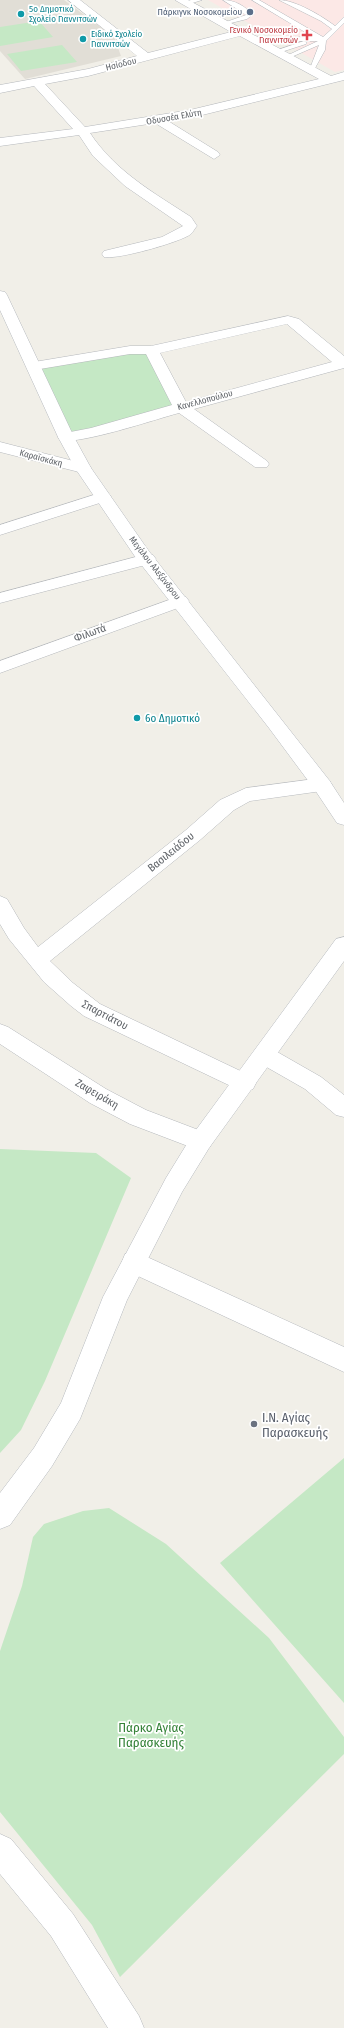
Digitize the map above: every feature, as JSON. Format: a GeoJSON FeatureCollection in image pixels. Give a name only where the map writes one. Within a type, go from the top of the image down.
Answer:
{"type":"FeatureCollection","features":[{"type":"Feature","properties":{"kind":"street"},"geometry":{"type":"LineString","coordinates":[[73,0],[146,57]]}},
{"type":"Feature","properties":{"kind":"street"},"geometry":{"type":"LineString","coordinates":[[183,2],[328,79]]}},
{"type":"Feature","properties":{"kind":"street","name":"Ησίοδου"},"geometry":{"type":"LineString","coordinates":[[0,89],[38,83],[240,33]]}},
{"type":"Feature","properties":{"kind":"street","name":"Οδυσσέα Ελύτη"},"geometry":{"type":"LineString","coordinates":[[0,142],[158,120],[218,108],[344,76]]}},
{"type":"Feature","properties":{"kind":"street"},"geometry":{"type":"LineString","coordinates":[[38,83],[82,131],[91,146],[126,180],[186,220],[190,226],[186,232],[157,243],[109,254]]}},
{"type":"Feature","properties":{"kind":"street"},"geometry":{"type":"LineString","coordinates":[[158,120],[214,155]]}},
{"type":"Feature","properties":{"kind":"street","name":"Μεγάλου Αλεξάνδρου"},"geometry":{"type":"LineString","coordinates":[[0,296],[66,437],[83,468],[147,559],[322,785],[344,818]]}},
{"type":"Feature","properties":{"kind":"street"},"geometry":{"type":"LineString","coordinates":[[34,366],[130,350],[150,350],[288,320],[294,322],[344,363]]}},
{"type":"Feature","properties":{"kind":"street"},"geometry":{"type":"LineString","coordinates":[[150,350],[181,407],[261,464]]}},
{"type":"Feature","properties":{"kind":"street","name":"Κανελλοπούλου"},"geometry":{"type":"LineString","coordinates":[[66,437],[93,432],[344,363]]}},
{"type":"Feature","properties":{"kind":"street","name":"Καραϊσκάκη"},"geometry":{"type":"LineString","coordinates":[[0,447],[83,468]]}},
{"type":"Feature","properties":{"kind":"street"},"geometry":{"type":"LineString","coordinates":[[0,530],[103,497]]}},
{"type":"Feature","properties":{"kind":"street"},"geometry":{"type":"LineString","coordinates":[[0,598],[147,559]]}},
{"type":"Feature","properties":{"kind":"street","name":"Φιλωτά"},"geometry":{"type":"LineString","coordinates":[[0,667],[180,600]]}},
{"type":"Feature","properties":{"kind":"street","name":"Βασιλειάδου"},"geometry":{"type":"LineString","coordinates":[[38,959],[193,835],[235,799],[246,795],[322,785]]}},
{"type":"Feature","properties":{"kind":"street","name":"Σπαρτιάτου"},"geometry":{"type":"LineString","coordinates":[[0,904],[16,934],[75,999],[92,1010],[245,1083]]}},
{"type":"Feature","properties":{"kind":"street"},"geometry":{"type":"LineString","coordinates":[[0,1516],[43,1457],[71,1410],[95,1346],[134,1262],[174,1185],[201,1141],[245,1083],[344,945]]}},
{"type":"Feature","properties":{"kind":"street","name":"Ζαφειράκη"},"geometry":{"type":"LineString","coordinates":[[0,1033],[59,1072],[138,1117],[201,1141]]}},
{"type":"Feature","properties":{"kind":"street"},"geometry":{"type":"LineString","coordinates":[[264,1055],[313,1083],[344,1108]]}},
{"type":"Feature","properties":{"kind":"street"},"geometry":{"type":"LineString","coordinates":[[134,1262],[344,1360]]}},
{"type":"Feature","properties":{"kind":"street"},"geometry":{"type":"LineString","coordinates":[[0,1850],[62,1925],[127,2028]]}},
{"type":"Feature","properties":{"kind":"lane"},"geometry":{"type":"LineString","coordinates":[[183,2],[199,0]]}},
{"type":"Feature","properties":{"kind":"lane"},"geometry":{"type":"LineString","coordinates":[[224,24],[245,18],[249,15],[246,11],[226,0]]}},
{"type":"Feature","properties":{"kind":"lane"},"geometry":{"type":"LineString","coordinates":[[255,0],[323,40]]}},
{"type":"Feature","properties":{"kind":"lane"},"geometry":{"type":"LineString","coordinates":[[282,0],[323,20],[336,29]]}},
{"type":"Feature","properties":{"kind":"lane"},"geometry":{"type":"LineString","coordinates":[[287,57],[308,50],[336,29],[344,19]]}},
{"type":"Feature","properties":{"kind":"lane"},"geometry":{"type":"LineString","coordinates":[[253,40],[300,38],[323,40]]}},
{"type":"Feature","properties":{"kind":"lane"},"geometry":{"type":"LineString","coordinates":[[275,52],[309,42],[323,40]]}},
{"type":"Feature","properties":{"kind":"lane"},"geometry":{"type":"LineString","coordinates":[[311,70],[322,50],[323,40]]}},
{"type":"Feature","properties":{"kind":"shaded area"},"geometry":{"type":"Polygon","coordinates":[[[0,0],[64,0],[114,37],[121,56],[25,79],[0,51],[0,0]]]}},
{"type":"Feature","properties":{"kind":"shaded area","name":"Γενικό Νοσοκομείο Γιαννιτσών"},"geometry":{"type":"Polygon","coordinates":[[[208,0],[344,0],[344,70],[335,72],[208,0]]]}},
{"type":"Feature","properties":{"kind":"green space"},"geometry":{"type":"Polygon","coordinates":[[[39,21],[53,37],[0,46],[0,27],[39,21]]]}},
{"type":"Feature","properties":{"kind":"green space"},"geometry":{"type":"Polygon","coordinates":[[[62,45],[77,62],[21,71],[7,54],[62,45]]]}},
{"type":"Feature","properties":{"kind":"green space"},"geometry":{"type":"Polygon","coordinates":[[[151,350],[181,407],[66,437],[34,366],[151,350]]]}},
{"type":"Feature","properties":{"kind":"green space"},"geometry":{"type":"Polygon","coordinates":[[[0,1149],[96,1153],[131,1178],[45,1381],[21,1430],[0,1453],[0,1149]]]}},
{"type":"Feature","properties":{"kind":"green space"},"geometry":{"type":"Polygon","coordinates":[[[344,1458],[344,1703],[220,1563],[344,1458]]]}},
{"type":"Feature","properties":{"kind":"green space","name":"Πάρκο Αγίας Παρασκευής"},"geometry":{"type":"Polygon","coordinates":[[[109,1508],[166,1544],[269,1638],[344,1737],[344,1754],[120,1977],[92,1925],[0,1812],[0,1651],[22,1586],[33,1537],[44,1524],[83,1511],[109,1508]]]}},
{"type":"Feature","properties":{"kind":"place","name":"Πάρκιγνκ Νοσοκομείου"},"geometry":{"type":"Point","coordinates":[250,12]}},
{"type":"Feature","properties":{"kind":"place","name":"5ο Δημοτικό Σχολείο Γιαννιτσών"},"geometry":{"type":"Point","coordinates":[21,14]}},
{"type":"Feature","properties":{"kind":"place","name":"Γενικό Νοσοκομείο Γιαννιτσών"},"geometry":{"type":"Point","coordinates":[307,35]}},
{"type":"Feature","properties":{"kind":"place","name":"Ειδικό Σχολείο Γιαννιτσών"},"geometry":{"type":"Point","coordinates":[83,39]}},
{"type":"Feature","properties":{"kind":"place","name":"6ο Δημοτικό"},"geometry":{"type":"Point","coordinates":[137,718]}},
{"type":"Feature","properties":{"kind":"place","name":"Ι.Ν. Αγίας Παρασκευής"},"geometry":{"type":"Point","coordinates":[254,1424]}}]}
